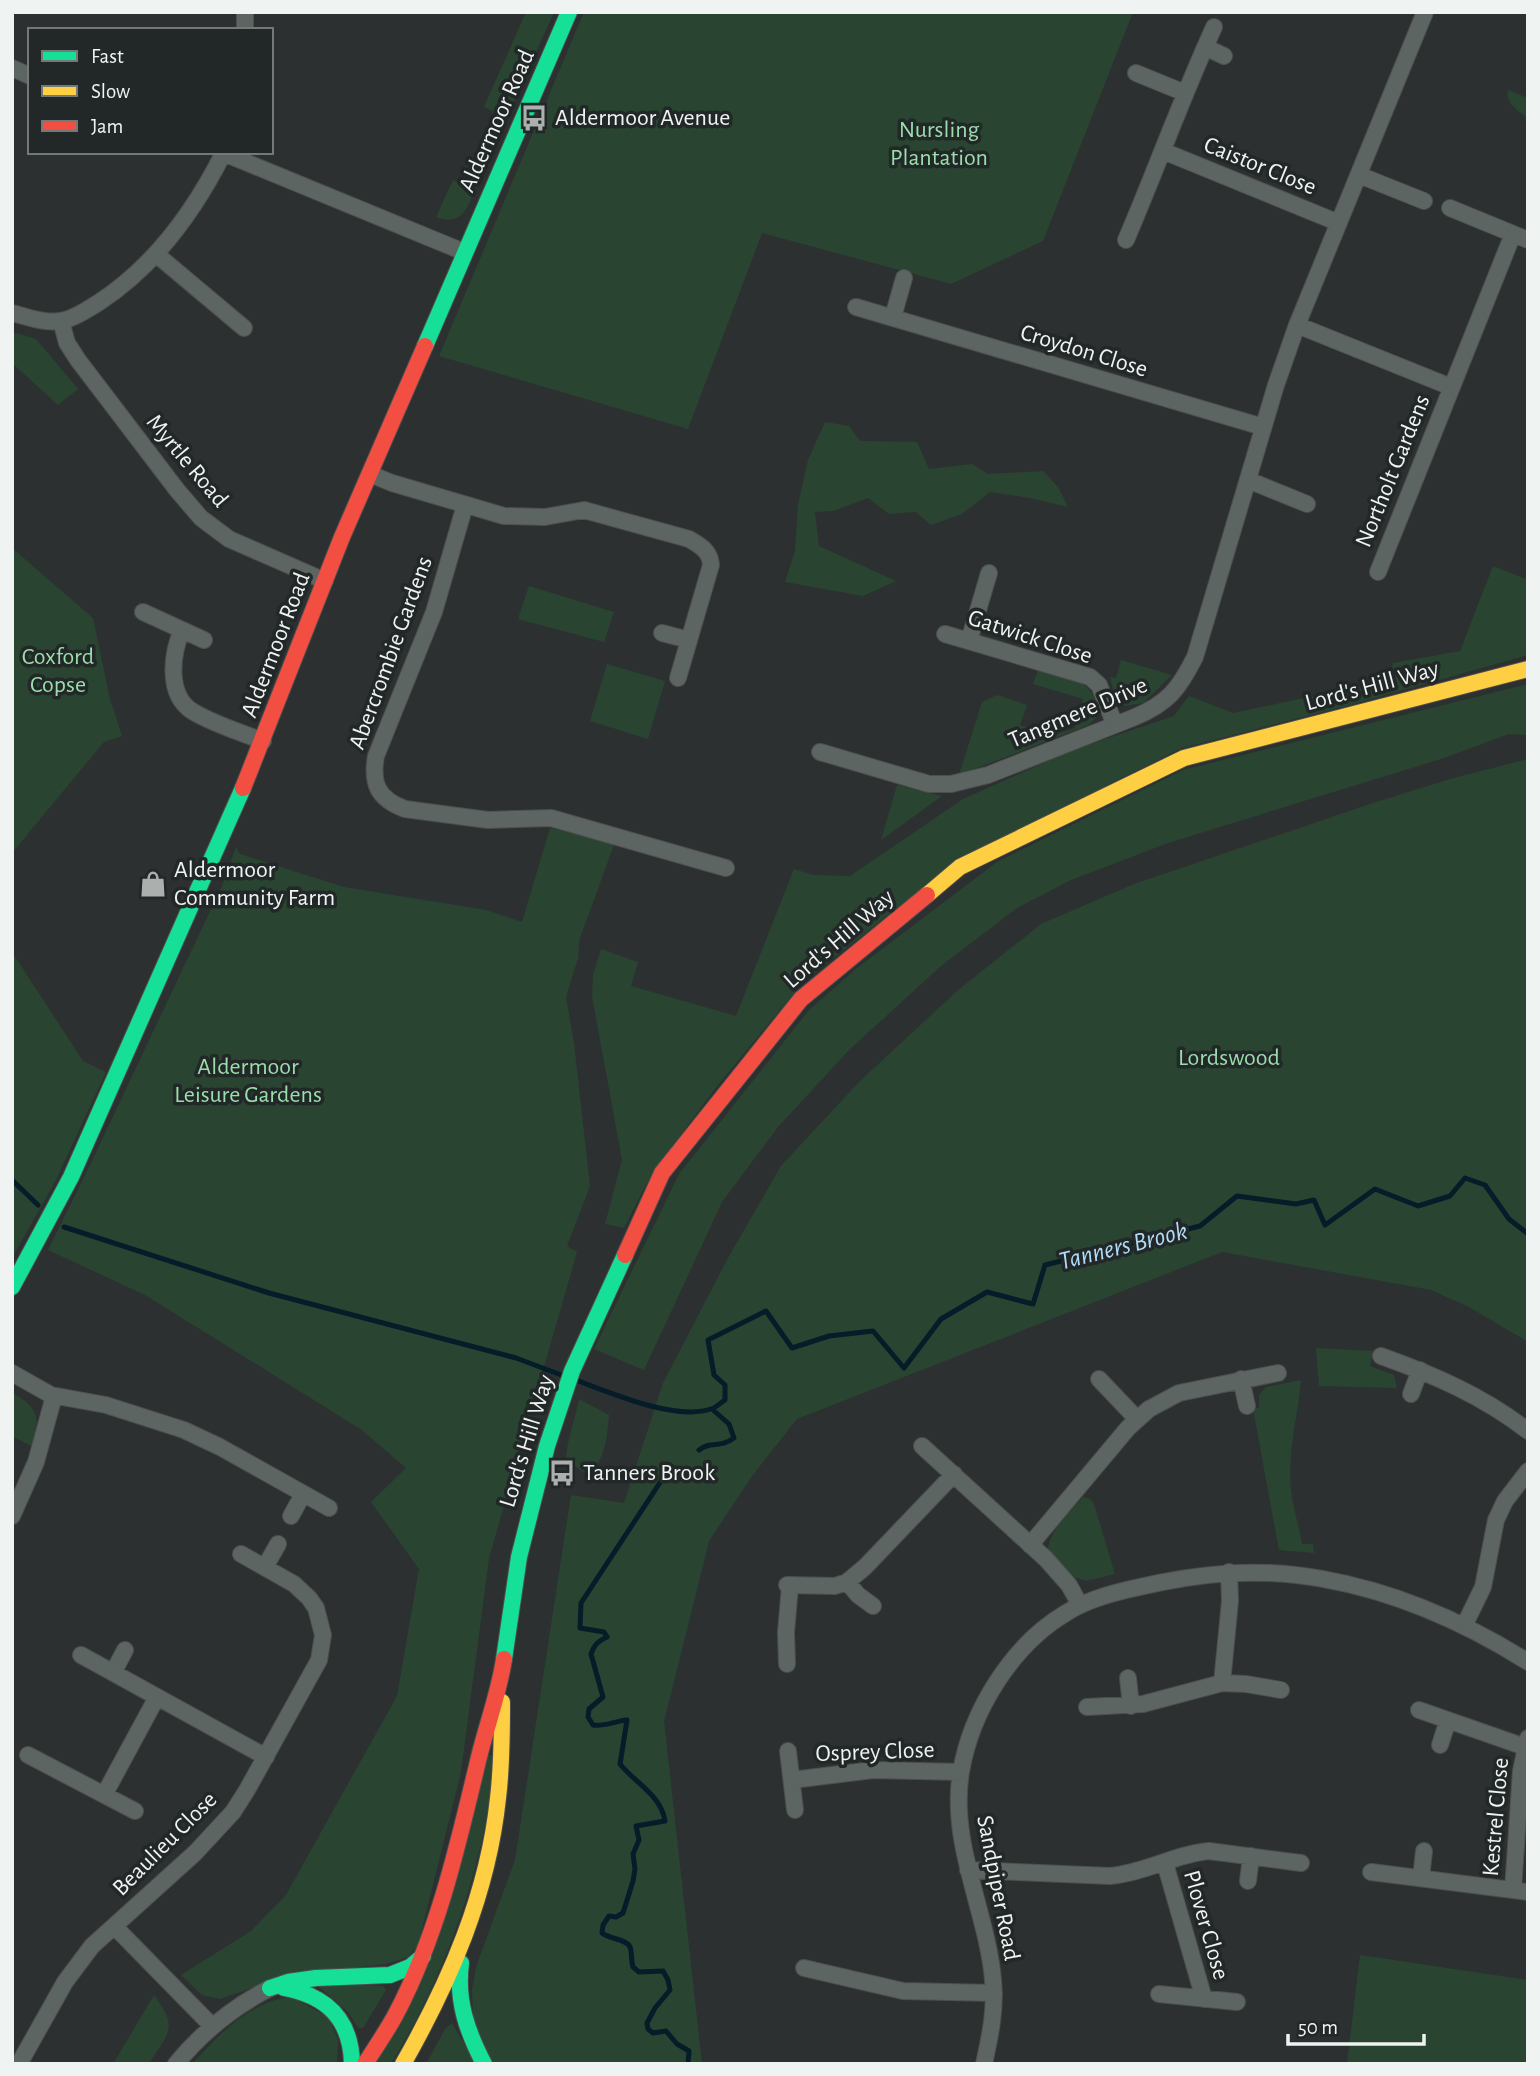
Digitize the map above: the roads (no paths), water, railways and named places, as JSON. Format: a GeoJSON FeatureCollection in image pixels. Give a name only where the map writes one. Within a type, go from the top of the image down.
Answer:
{"type":"FeatureCollection","features":[{"type":"Feature","properties":{"kind":"street","name":"Aldermoor Road"},"geometry":{"type":"LineString","coordinates":[[12,1287],[71,1177],[225,834],[325,581],[569,12]]}},
{"type":"Feature","properties":{"kind":"street","name":"Tangmere Drive"},"geometry":{"type":"LineString","coordinates":[[820,752],[914,780],[943,785],[988,775],[1115,725],[1157,706],[1173,693],[1186,676],[1195,657],[1263,427],[1297,325],[1425,12]]}},
{"type":"Feature","properties":{"kind":"street","name":"Caistor Close"},"geometry":{"type":"LineString","coordinates":[[1126,240],[1214,27]]}},
{"type":"Feature","properties":{"kind":"street"},"geometry":{"type":"LineString","coordinates":[[1205,47],[1224,56]]}},
{"type":"Feature","properties":{"kind":"street"},"geometry":{"type":"LineString","coordinates":[[12,68],[28,75]]}},
{"type":"Feature","properties":{"kind":"street"},"geometry":{"type":"LineString","coordinates":[[1136,73],[1185,93]]}},
{"type":"Feature","properties":{"kind":"street","name":"Caistor Close"},"geometry":{"type":"LineString","coordinates":[[1163,151],[1339,223]]}},
{"type":"Feature","properties":{"kind":"street"},"geometry":{"type":"LineString","coordinates":[[12,313],[47,321],[61,321],[88,309],[129,281],[156,254],[195,204],[222,154]]}},
{"type":"Feature","properties":{"kind":"street"},"geometry":{"type":"LineString","coordinates":[[225,154],[464,252]]}},
{"type":"Feature","properties":{"kind":"street"},"geometry":{"type":"LineString","coordinates":[[1359,175],[1424,201]]}},
{"type":"Feature","properties":{"kind":"street","name":"Northolt Gardens"},"geometry":{"type":"LineString","coordinates":[[1378,572],[1451,387],[1520,237],[1450,208]]}},
{"type":"Feature","properties":{"kind":"street"},"geometry":{"type":"LineString","coordinates":[[156,254],[244,328]]}},
{"type":"Feature","properties":{"kind":"street"},"geometry":{"type":"LineString","coordinates":[[893,317],[904,278]]}},
{"type":"Feature","properties":{"kind":"street","name":"Croydon Close"},"geometry":{"type":"LineString","coordinates":[[856,307],[1263,427]]}},
{"type":"Feature","properties":{"kind":"street","name":"Myrtle Road"},"geometry":{"type":"LineString","coordinates":[[61,321],[67,343],[78,360],[201,518],[229,539],[325,581]]}},
{"type":"Feature","properties":{"kind":"street","name":"Northolt Gardens"},"geometry":{"type":"LineString","coordinates":[[1297,325],[1451,387]]}},
{"type":"Feature","properties":{"kind":"street"},"geometry":{"type":"LineString","coordinates":[[370,474],[465,505],[517,518],[545,517],[584,510],[689,539],[699,545],[710,556],[711,565],[678,678]]}},
{"type":"Feature","properties":{"kind":"street"},"geometry":{"type":"LineString","coordinates":[[1248,480],[1307,504]]}},
{"type":"Feature","properties":{"kind":"street","name":"Abercrombie Gardens"},"geometry":{"type":"LineString","coordinates":[[465,505],[434,612],[376,756],[373,773],[380,792],[394,805],[405,809],[488,820],[551,818],[726,868]]}},
{"type":"Feature","properties":{"kind":"street"},"geometry":{"type":"LineString","coordinates":[[969,641],[989,573]]}},
{"type":"Feature","properties":{"kind":"street"},"geometry":{"type":"LineString","coordinates":[[143,612],[204,640]]}},
{"type":"Feature","properties":{"kind":"street"},"geometry":{"type":"LineString","coordinates":[[182,630],[172,660],[180,696],[190,709],[262,741]]}},
{"type":"Feature","properties":{"kind":"street"},"geometry":{"type":"LineString","coordinates":[[662,633],[689,640]]}},
{"type":"Feature","properties":{"kind":"street","name":"Gatwick Close"},"geometry":{"type":"LineString","coordinates":[[945,634],[1090,677],[1099,685],[1115,725]]}},
{"type":"Feature","properties":{"kind":"street","name":"Lord's Hill Way"},"geometry":{"type":"LineString","coordinates":[[365,2064],[395,2016],[422,1956],[456,1858],[480,1753],[501,1681],[519,1557],[536,1483],[564,1393],[579,1355],[662,1173],[801,999],[960,867],[1184,758],[1528,669]]}},
{"type":"Feature","properties":{"kind":"street"},"geometry":{"type":"LineString","coordinates":[[1381,1356],[1420,1370],[1484,1400],[1528,1431]]}},
{"type":"Feature","properties":{"kind":"street"},"geometry":{"type":"LineString","coordinates":[[1411,1394],[1420,1370]]}},
{"type":"Feature","properties":{"kind":"street"},"geometry":{"type":"LineString","coordinates":[[12,1373],[54,1396],[106,1405],[179,1428],[220,1447],[329,1508]]}},
{"type":"Feature","properties":{"kind":"street"},"geometry":{"type":"LineString","coordinates":[[1030,1545],[1137,1419],[1160,1401],[1180,1392],[1278,1373]]}},
{"type":"Feature","properties":{"kind":"street"},"geometry":{"type":"LineString","coordinates":[[1099,1379],[1137,1419]]}},
{"type":"Feature","properties":{"kind":"street"},"geometry":{"type":"LineString","coordinates":[[1241,1379],[1247,1406]]}},
{"type":"Feature","properties":{"kind":"street"},"geometry":{"type":"LineString","coordinates":[[12,1516],[36,1462],[54,1396]]}},
{"type":"Feature","properties":{"kind":"street"},"geometry":{"type":"LineString","coordinates":[[922,1446],[1060,1575],[1080,1605]]}},
{"type":"Feature","properties":{"kind":"street"},"geometry":{"type":"LineString","coordinates":[[1464,1626],[1483,1587],[1493,1530],[1500,1510],[1528,1471]]}},
{"type":"Feature","properties":{"kind":"street"},"geometry":{"type":"LineString","coordinates":[[787,1664],[788,1585],[835,1586],[847,1582],[954,1474]]}},
{"type":"Feature","properties":{"kind":"street"},"geometry":{"type":"LineString","coordinates":[[291,1516],[303,1494]]}},
{"type":"Feature","properties":{"kind":"street"},"geometry":{"type":"LineString","coordinates":[[265,1567],[278,1544]]}},
{"type":"Feature","properties":{"kind":"street","name":"Beaulieu Close"},"geometry":{"type":"LineString","coordinates":[[19,2064],[80,1960],[219,1829],[247,1790],[319,1660],[323,1635],[316,1608],[309,1598],[294,1584],[241,1554]]}},
{"type":"Feature","properties":{"kind":"street"},"geometry":{"type":"LineString","coordinates":[[1222,1683],[1230,1601],[1228,1572]]}},
{"type":"Feature","properties":{"kind":"street","name":"Sandpiper Road"},"geometry":{"type":"LineString","coordinates":[[984,2064],[993,2018],[994,1993],[988,1946],[968,1870],[959,1809],[961,1772],[978,1720],[1008,1667],[1046,1627],[1080,1605],[1125,1590],[1192,1575],[1228,1572],[1298,1575],[1346,1584],[1402,1600],[1464,1626],[1528,1662]]}},
{"type":"Feature","properties":{"kind":"street"},"geometry":{"type":"LineString","coordinates":[[847,1582],[873,1606]]}},
{"type":"Feature","properties":{"kind":"street"},"geometry":{"type":"LineString","coordinates":[[114,1671],[125,1650]]}},
{"type":"Feature","properties":{"kind":"street"},"geometry":{"type":"LineString","coordinates":[[81,1655],[266,1757]]}},
{"type":"Feature","properties":{"kind":"street"},"geometry":{"type":"LineString","coordinates":[[1128,1678],[1131,1706]]}},
{"type":"Feature","properties":{"kind":"street","name":"Lord's Hill Way"},"geometry":{"type":"LineString","coordinates":[[403,2064],[443,1991],[482,1886],[493,1840],[503,1753],[501,1681]]}},
{"type":"Feature","properties":{"kind":"street"},"geometry":{"type":"LineString","coordinates":[[1087,1707],[1131,1706],[1161,1701],[1222,1683],[1281,1690]]}},
{"type":"Feature","properties":{"kind":"street"},"geometry":{"type":"LineString","coordinates":[[104,1795],[157,1697]]}},
{"type":"Feature","properties":{"kind":"street","name":"Kestrel Close"},"geometry":{"type":"LineString","coordinates":[[1371,1872],[1520,1891],[1526,1743],[1419,1710]]}},
{"type":"Feature","properties":{"kind":"street"},"geometry":{"type":"LineString","coordinates":[[1440,1745],[1448,1720]]}},
{"type":"Feature","properties":{"kind":"street","name":"Osprey Close"},"geometry":{"type":"LineString","coordinates":[[788,1751],[795,1810]]}},
{"type":"Feature","properties":{"kind":"street","name":"Beaulieu Close"},"geometry":{"type":"LineString","coordinates":[[28,1755],[135,1811]]}},
{"type":"Feature","properties":{"kind":"street","name":"Osprey Close"},"geometry":{"type":"LineString","coordinates":[[792,1780],[873,1770],[961,1772]]}},
{"type":"Feature","properties":{"kind":"street","name":"Plover Close"},"geometry":{"type":"LineString","coordinates":[[968,1870],[1124,1875],[1195,1852],[1209,1851],[1301,1863]]}},
{"type":"Feature","properties":{"kind":"street"},"geometry":{"type":"LineString","coordinates":[[1421,1878],[1424,1851]]}},
{"type":"Feature","properties":{"kind":"street"},"geometry":{"type":"LineString","coordinates":[[1248,1881],[1251,1856]]}},
{"type":"Feature","properties":{"kind":"street","name":"Plover Close"},"geometry":{"type":"LineString","coordinates":[[1165,1863],[1204,1999]]}},
{"type":"Feature","properties":{"kind":"street"},"geometry":{"type":"LineString","coordinates":[[114,1926],[212,2026]]}},
{"type":"Feature","properties":{"kind":"street"},"geometry":{"type":"LineString","coordinates":[[468,1929],[460,1967],[459,2002],[464,2022],[484,2064]]}},
{"type":"Feature","properties":{"kind":"street"},"geometry":{"type":"LineString","coordinates":[[176,2064],[212,2026],[247,2000],[270,1989],[288,1982],[316,1978],[390,1975],[410,1967],[422,1956]]}},
{"type":"Feature","properties":{"kind":"street"},"geometry":{"type":"LineString","coordinates":[[804,1968],[902,1991],[994,1993]]}},
{"type":"Feature","properties":{"kind":"street"},"geometry":{"type":"LineString","coordinates":[[270,1989],[301,1991],[316,1996],[338,2014],[348,2033],[352,2064]]}},
{"type":"Feature","properties":{"kind":"street","name":"Plover Close"},"geometry":{"type":"LineString","coordinates":[[1159,1994],[1237,2002]]}},
{"type":"Feature","properties":{"kind":"waterway","name":"Tanners Brook"},"geometry":{"type":"LineString","coordinates":[[576,1380],[662,1409],[696,1412],[713,1408],[725,1400],[725,1385],[714,1375],[708,1340],[766,1311],[792,1348],[829,1336],[873,1331],[904,1368],[941,1319],[987,1292],[1033,1304],[1045,1265],[1200,1226],[1237,1196],[1296,1204],[1314,1200],[1325,1225],[1375,1189],[1418,1206],[1450,1196],[1465,1178],[1485,1185],[1509,1219],[1528,1234]]}},
{"type":"Feature","properties":{"kind":"waterway","name":"Tanners Brook"},"geometry":{"type":"LineString","coordinates":[[12,1180],[38,1205]]}},
{"type":"Feature","properties":{"kind":"waterway","name":"Tanners Brook"},"geometry":{"type":"LineString","coordinates":[[64,1227],[269,1293],[516,1358],[564,1376]]}},
{"type":"Feature","properties":{"kind":"waterway"},"geometry":{"type":"LineString","coordinates":[[699,1450],[734,1438],[729,1424],[712,1409]]}},
{"type":"Feature","properties":{"kind":"waterway"},"geometry":{"type":"LineString","coordinates":[[661,1481],[581,1603],[580,1628],[604,1632],[607,1637],[597,1644],[591,1654],[603,1697],[589,1709],[588,1717],[593,1725],[627,1720],[620,1764],[653,1797],[663,1812],[665,1821],[636,1826],[639,1840],[633,1854],[635,1869],[623,1913],[616,1917],[609,1916],[603,1925],[602,1933],[628,1944],[633,1967],[639,1972],[663,1971],[670,1990],[655,2008],[647,2023],[648,2029],[653,2033],[666,2031],[677,2044],[689,2051],[688,2064]]}},
{"type":"Feature","properties":{"kind":"place","name":"Aldermoor Avenue"},"geometry":{"type":"Point","coordinates":[534,118]}},
{"type":"Feature","properties":{"kind":"place","name":"Aldermoor Community Farm"},"geometry":{"type":"Point","coordinates":[153,884]}},
{"type":"Feature","properties":{"kind":"place","name":"Tanners Brook"},"geometry":{"type":"Point","coordinates":[562,1473]}},
{"type":"Feature","properties":{"kind":"park label","name":"Nursling Plantation"},"geometry":{"type":"Point","coordinates":[939,144]}},
{"type":"Feature","properties":{"kind":"park label","name":"Coxford Copse"},"geometry":{"type":"Point","coordinates":[58,671]}},
{"type":"Feature","properties":{"kind":"park label","name":"Lordswood"},"geometry":{"type":"Point","coordinates":[1229,1058]}},
{"type":"Feature","properties":{"kind":"park label","name":"Aldermoor Leisure Gardens"},"geometry":{"type":"Point","coordinates":[248,1081]}}]}
